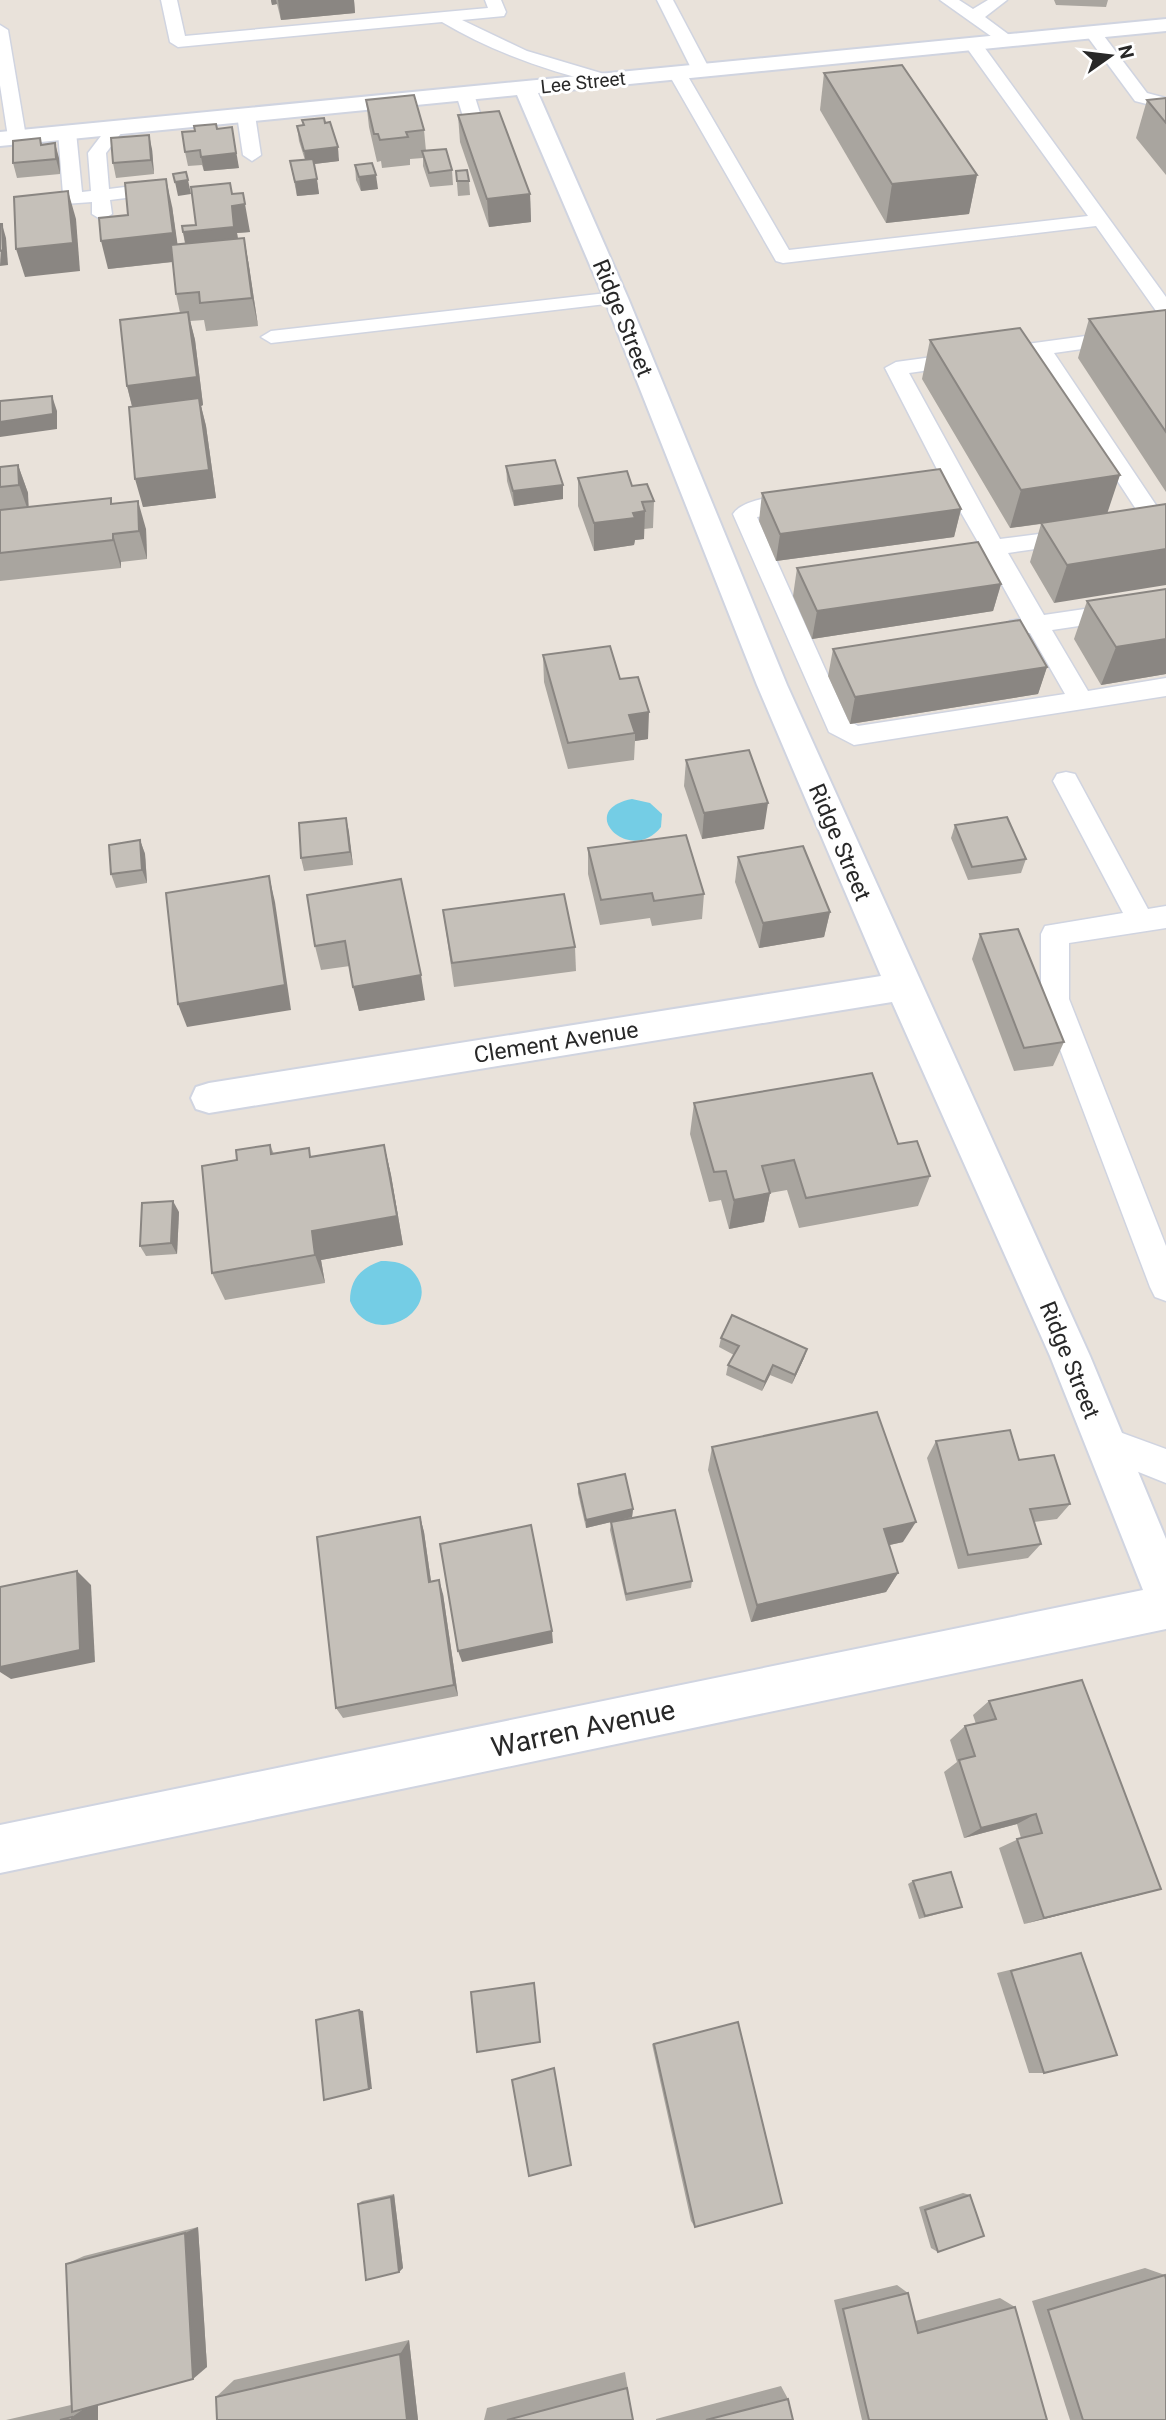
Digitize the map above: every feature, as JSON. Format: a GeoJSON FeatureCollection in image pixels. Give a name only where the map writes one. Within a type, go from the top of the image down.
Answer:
{"type":"FeatureCollection","features":[{"type":"Feature","properties":{"kind":"street","name":"Lee Street"},"geometry":{"type":"LineString","coordinates":[[8,138],[1166,25]]}},
{"type":"Feature","properties":{"kind":"street","name":"Ridge Street"},"geometry":{"type":"LineString","coordinates":[[526,88],[616,298],[772,685],[903,986],[1070,1356],[1166,1592]]}},
{"type":"Feature","properties":{"kind":"street","name":"Clement Avenue"},"geometry":{"type":"LineString","coordinates":[[209,1098],[903,986]]}},
{"type":"Feature","properties":{"kind":"street","name":"Warren Avenue"},"geometry":{"type":"LineString","coordinates":[[0,1849],[1166,1608]]}},
{"type":"Feature","properties":{"kind":"lane"},"geometry":{"type":"LineString","coordinates":[[169,0],[178,42],[498,12],[493,0]]}},
{"type":"Feature","properties":{"kind":"lane"},"geometry":{"type":"LineString","coordinates":[[664,0],[701,70]]}},
{"type":"Feature","properties":{"kind":"lane"},"geometry":{"type":"LineString","coordinates":[[948,0],[1008,40]]}},
{"type":"Feature","properties":{"kind":"lane"},"geometry":{"type":"LineString","coordinates":[[973,17],[999,0]]}},
{"type":"Feature","properties":{"kind":"lane"},"geometry":{"type":"LineString","coordinates":[[443,16],[483,41],[529,59],[605,80]]}},
{"type":"Feature","properties":{"kind":"lane"},"geometry":{"type":"LineString","coordinates":[[0,30],[8,138]]}},
{"type":"Feature","properties":{"kind":"lane"},"geometry":{"type":"LineString","coordinates":[[1092,32],[1141,97],[1166,104]]}},
{"type":"Feature","properties":{"kind":"lane"},"geometry":{"type":"LineString","coordinates":[[974,44],[1166,311]]}},
{"type":"Feature","properties":{"kind":"lane"},"geometry":{"type":"LineString","coordinates":[[677,73],[783,257],[1101,220]]}},
{"type":"Feature","properties":{"kind":"lane"},"geometry":{"type":"LineString","coordinates":[[465,93],[479,139]]}},
{"type":"Feature","properties":{"kind":"lane"},"geometry":{"type":"LineString","coordinates":[[246,115],[252,155]]}},
{"type":"Feature","properties":{"kind":"lane"},"geometry":{"type":"LineString","coordinates":[[105,234],[97,153],[116,128]]}},
{"type":"Feature","properties":{"kind":"lane"},"geometry":{"type":"LineString","coordinates":[[67,132],[73,198]]}},
{"type":"Feature","properties":{"kind":"lane"},"geometry":{"type":"LineString","coordinates":[[29,203],[157,190]]}},
{"type":"Feature","properties":{"kind":"lane"},"geometry":{"type":"LineString","coordinates":[[271,337],[616,298]]}},
{"type":"Feature","properties":{"kind":"lane"},"geometry":{"type":"LineString","coordinates":[[1081,701],[956,482],[896,368],[1166,331]]}},
{"type":"Feature","properties":{"kind":"lane"},"geometry":{"type":"LineString","coordinates":[[1041,348],[1162,523],[1130,528]]}},
{"type":"Feature","properties":{"kind":"lane"},"geometry":{"type":"LineString","coordinates":[[877,492],[956,482]]}},
{"type":"Feature","properties":{"kind":"lane"},"geometry":{"type":"LineString","coordinates":[[824,499],[758,508],[744,514],[838,726],[854,736],[1166,687]]}},
{"type":"Feature","properties":{"kind":"lane"},"geometry":{"type":"LineString","coordinates":[[952,554],[1103,532]]}},
{"type":"Feature","properties":{"kind":"lane"},"geometry":{"type":"LineString","coordinates":[[773,580],[800,576]]}},
{"type":"Feature","properties":{"kind":"lane"},"geometry":{"type":"LineString","coordinates":[[997,631],[1166,605]]}},
{"type":"Feature","properties":{"kind":"lane"},"geometry":{"type":"LineString","coordinates":[[808,659],[835,655]]}},
{"type":"Feature","properties":{"kind":"lane"},"geometry":{"type":"LineString","coordinates":[[1066,781],[1153,919],[1055,934],[1055,999],[1166,1287]]}},
{"type":"Feature","properties":{"kind":"lane"},"geometry":{"type":"LineString","coordinates":[[1103,1442],[1166,1466]]}},
{"type":"Feature","properties":{"kind":"water"},"geometry":{"type":"Polygon","coordinates":[[[632,799],[650,803],[662,814],[661,827],[648,837],[635,841],[613,832],[608,823],[608,814],[615,805],[632,799]]]}},
{"type":"Feature","properties":{"kind":"water"},"geometry":{"type":"Polygon","coordinates":[[[381,1261],[396,1262],[408,1267],[415,1274],[421,1288],[420,1301],[413,1312],[387,1325],[373,1324],[360,1316],[350,1301],[352,1286],[358,1275],[381,1261]]]}},
{"type":"Feature","properties":{"kind":"building"},"geometry":{"type":"Polygon","coordinates":[[[902,65],[977,175],[892,184],[824,73],[902,65]]]}},
{"type":"Feature","properties":{"kind":"building"},"geometry":{"type":"Polygon","coordinates":[[[414,95],[424,130],[406,132],[408,137],[380,140],[378,134],[374,134],[366,100],[414,95]]]}},
{"type":"Feature","properties":{"kind":"building"},"geometry":{"type":"Polygon","coordinates":[[[1166,98],[1166,123],[1147,100],[1166,98]]]}},
{"type":"Feature","properties":{"kind":"building"},"geometry":{"type":"Polygon","coordinates":[[[499,111],[530,194],[487,199],[458,115],[499,111]]]}},
{"type":"Feature","properties":{"kind":"building"},"geometry":{"type":"Polygon","coordinates":[[[324,118],[325,123],[330,122],[338,147],[304,151],[297,126],[304,125],[302,120],[324,118]]]}},
{"type":"Feature","properties":{"kind":"building"},"geometry":{"type":"Polygon","coordinates":[[[216,124],[217,129],[232,127],[236,153],[201,157],[200,150],[185,152],[182,132],[195,131],[194,126],[216,124]]]}},
{"type":"Feature","properties":{"kind":"building"},"geometry":{"type":"Polygon","coordinates":[[[149,135],[151,160],[113,163],[111,138],[149,135]]]}},
{"type":"Feature","properties":{"kind":"building"},"geometry":{"type":"Polygon","coordinates":[[[40,138],[41,145],[55,143],[56,159],[13,163],[13,141],[40,138]]]}},
{"type":"Feature","properties":{"kind":"building"},"geometry":{"type":"Polygon","coordinates":[[[446,149],[452,170],[429,173],[422,151],[446,149]]]}},
{"type":"Feature","properties":{"kind":"building"},"geometry":{"type":"Polygon","coordinates":[[[313,159],[317,179],[295,182],[290,161],[313,159]]]}},
{"type":"Feature","properties":{"kind":"building"},"geometry":{"type":"Polygon","coordinates":[[[372,163],[376,175],[359,177],[355,165],[372,163]]]}},
{"type":"Feature","properties":{"kind":"building"},"geometry":{"type":"Polygon","coordinates":[[[467,170],[469,181],[457,181],[456,171],[467,170]]]}},
{"type":"Feature","properties":{"kind":"building"},"geometry":{"type":"Polygon","coordinates":[[[186,172],[188,180],[175,182],[173,174],[186,172]]]}},
{"type":"Feature","properties":{"kind":"building"},"geometry":{"type":"Polygon","coordinates":[[[166,179],[173,233],[101,241],[99,218],[128,215],[125,183],[166,179]]]}},
{"type":"Feature","properties":{"kind":"building"},"geometry":{"type":"Polygon","coordinates":[[[230,183],[232,194],[243,193],[245,204],[232,206],[234,227],[183,232],[182,226],[196,225],[191,187],[230,183]]]}},
{"type":"Feature","properties":{"kind":"building"},"geometry":{"type":"Polygon","coordinates":[[[68,191],[73,243],[16,249],[14,197],[68,191]]]}},
{"type":"Feature","properties":{"kind":"building"},"geometry":{"type":"Polygon","coordinates":[[[0,224],[3,250],[0,251],[0,224]]]}},
{"type":"Feature","properties":{"kind":"building"},"geometry":{"type":"Polygon","coordinates":[[[244,238],[252,298],[200,303],[199,292],[176,294],[171,245],[244,238]]]}},
{"type":"Feature","properties":{"kind":"building"},"geometry":{"type":"Polygon","coordinates":[[[1166,310],[1166,432],[1089,319],[1166,310]]]}},
{"type":"Feature","properties":{"kind":"building"},"geometry":{"type":"Polygon","coordinates":[[[188,312],[197,377],[127,386],[120,320],[188,312]]]}},
{"type":"Feature","properties":{"kind":"building"},"geometry":{"type":"Polygon","coordinates":[[[1020,328],[1120,475],[1021,490],[930,340],[1020,328]]]}},
{"type":"Feature","properties":{"kind":"building"},"geometry":{"type":"Polygon","coordinates":[[[52,396],[53,414],[0,422],[0,401],[52,396]]]}},
{"type":"Feature","properties":{"kind":"building"},"geometry":{"type":"Polygon","coordinates":[[[199,398],[209,470],[135,479],[129,407],[199,398]]]}},
{"type":"Feature","properties":{"kind":"building"},"geometry":{"type":"Polygon","coordinates":[[[555,460],[563,485],[513,491],[506,466],[555,460]]]}},
{"type":"Feature","properties":{"kind":"building"},"geometry":{"type":"Polygon","coordinates":[[[18,465],[19,485],[0,487],[0,467],[18,465]]]}},
{"type":"Feature","properties":{"kind":"building"},"geometry":{"type":"Polygon","coordinates":[[[940,469],[961,509],[780,534],[762,493],[940,469]]]}},
{"type":"Feature","properties":{"kind":"building"},"geometry":{"type":"Polygon","coordinates":[[[627,471],[632,486],[647,484],[654,501],[642,502],[645,511],[633,513],[635,518],[594,523],[578,478],[627,471]]]}},
{"type":"Feature","properties":{"kind":"building"},"geometry":{"type":"Polygon","coordinates":[[[111,498],[111,504],[138,501],[139,531],[113,534],[113,540],[0,553],[0,510],[111,498]]]}},
{"type":"Feature","properties":{"kind":"building"},"geometry":{"type":"Polygon","coordinates":[[[1166,504],[1166,549],[1067,565],[1041,523],[1166,504]]]}},
{"type":"Feature","properties":{"kind":"building"},"geometry":{"type":"Polygon","coordinates":[[[978,542],[1001,584],[817,611],[797,568],[978,542]]]}},
{"type":"Feature","properties":{"kind":"building"},"geometry":{"type":"Polygon","coordinates":[[[1166,589],[1166,639],[1116,647],[1087,601],[1166,589]]]}},
{"type":"Feature","properties":{"kind":"building"},"geometry":{"type":"Polygon","coordinates":[[[1020,620],[1047,667],[855,697],[833,649],[1020,620]]]}},
{"type":"Feature","properties":{"kind":"building"},"geometry":{"type":"Polygon","coordinates":[[[610,646],[620,679],[638,677],[649,712],[629,715],[635,733],[568,743],[543,655],[610,646]]]}},
{"type":"Feature","properties":{"kind":"building"},"geometry":{"type":"Polygon","coordinates":[[[749,750],[768,803],[704,813],[686,760],[749,750]]]}},
{"type":"Feature","properties":{"kind":"building"},"geometry":{"type":"Polygon","coordinates":[[[1007,817],[1026,859],[972,867],[955,825],[1007,817]]]}},
{"type":"Feature","properties":{"kind":"building"},"geometry":{"type":"Polygon","coordinates":[[[346,818],[350,852],[301,858],[299,823],[346,818]]]}},
{"type":"Feature","properties":{"kind":"building"},"geometry":{"type":"Polygon","coordinates":[[[686,835],[704,894],[654,901],[652,893],[601,900],[588,848],[686,835]]]}},
{"type":"Feature","properties":{"kind":"building"},"geometry":{"type":"Polygon","coordinates":[[[140,840],[142,870],[111,874],[109,845],[140,840]]]}},
{"type":"Feature","properties":{"kind":"building"},"geometry":{"type":"Polygon","coordinates":[[[803,846],[830,912],[763,923],[738,857],[803,846]]]}},
{"type":"Feature","properties":{"kind":"building"},"geometry":{"type":"Polygon","coordinates":[[[269,876],[285,985],[178,1004],[166,893],[269,876]]]}},
{"type":"Feature","properties":{"kind":"building"},"geometry":{"type":"Polygon","coordinates":[[[401,879],[421,975],[353,987],[345,941],[315,946],[307,895],[401,879]]]}},
{"type":"Feature","properties":{"kind":"building"},"geometry":{"type":"Polygon","coordinates":[[[564,894],[575,947],[452,963],[443,910],[564,894]]]}},
{"type":"Feature","properties":{"kind":"building"},"geometry":{"type":"Polygon","coordinates":[[[1018,929],[1064,1042],[1024,1048],[980,934],[1018,929]]]}},
{"type":"Feature","properties":{"kind":"building"},"geometry":{"type":"Polygon","coordinates":[[[872,1073],[898,1144],[917,1141],[930,1176],[806,1198],[794,1160],[762,1166],[770,1193],[734,1200],[726,1171],[714,1172],[694,1103],[872,1073]]]}},
{"type":"Feature","properties":{"kind":"building"},"geometry":{"type":"Polygon","coordinates":[[[270,1145],[271,1154],[309,1148],[310,1157],[384,1145],[397,1216],[312,1231],[315,1255],[212,1273],[202,1166],[237,1160],[236,1150],[270,1145]]]}},
{"type":"Feature","properties":{"kind":"building"},"geometry":{"type":"Polygon","coordinates":[[[173,1201],[171,1243],[140,1246],[142,1203],[173,1201]]]}},
{"type":"Feature","properties":{"kind":"building"},"geometry":{"type":"Polygon","coordinates":[[[732,1315],[807,1349],[795,1375],[773,1365],[765,1382],[728,1365],[739,1346],[721,1338],[732,1315]]]}},
{"type":"Feature","properties":{"kind":"building"},"geometry":{"type":"Polygon","coordinates":[[[877,1412],[916,1522],[884,1529],[898,1573],[757,1605],[712,1447],[877,1412]]]}},
{"type":"Feature","properties":{"kind":"building"},"geometry":{"type":"Polygon","coordinates":[[[1010,1430],[1019,1460],[1054,1455],[1070,1504],[1030,1509],[1041,1544],[968,1555],[936,1441],[1010,1430]]]}},
{"type":"Feature","properties":{"kind":"building"},"geometry":{"type":"Polygon","coordinates":[[[625,1474],[633,1509],[586,1520],[578,1484],[625,1474]]]}},
{"type":"Feature","properties":{"kind":"building"},"geometry":{"type":"Polygon","coordinates":[[[675,1510],[692,1581],[626,1594],[611,1522],[675,1510]]]}},
{"type":"Feature","properties":{"kind":"building"},"geometry":{"type":"Polygon","coordinates":[[[420,1517],[429,1582],[439,1580],[454,1685],[336,1708],[317,1537],[420,1517]]]}},
{"type":"Feature","properties":{"kind":"building"},"geometry":{"type":"Polygon","coordinates":[[[531,1525],[552,1631],[458,1651],[440,1544],[531,1525]]]}},
{"type":"Feature","properties":{"kind":"building"},"geometry":{"type":"Polygon","coordinates":[[[77,1571],[80,1650],[0,1667],[0,1587],[77,1571]]]}},
{"type":"Feature","properties":{"kind":"building"},"geometry":{"type":"Polygon","coordinates":[[[1082,1680],[1161,1889],[1044,1918],[1017,1839],[1042,1833],[1036,1814],[981,1828],[959,1760],[975,1756],[965,1726],[996,1719],[989,1701],[1082,1680]]]}},
{"type":"Feature","properties":{"kind":"building"},"geometry":{"type":"Polygon","coordinates":[[[951,1872],[962,1907],[925,1916],[913,1881],[951,1872]]]}},
{"type":"Feature","properties":{"kind":"building"},"geometry":{"type":"Polygon","coordinates":[[[1081,1953],[1117,2055],[1044,2073],[1011,1971],[1081,1953]]]}},
{"type":"Feature","properties":{"kind":"building"},"geometry":{"type":"Polygon","coordinates":[[[534,1983],[540,2042],[477,2052],[471,1992],[534,1983]]]}},
{"type":"Feature","properties":{"kind":"building"},"geometry":{"type":"Polygon","coordinates":[[[359,2010],[369,2089],[324,2100],[316,2020],[359,2010]]]}},
{"type":"Feature","properties":{"kind":"building"},"geometry":{"type":"Polygon","coordinates":[[[738,2022],[782,2203],[695,2227],[654,2044],[738,2022]]]}},
{"type":"Feature","properties":{"kind":"building"},"geometry":{"type":"Polygon","coordinates":[[[554,2068],[571,2165],[529,2176],[512,2080],[554,2068]]]}},
{"type":"Feature","properties":{"kind":"building"},"geometry":{"type":"Polygon","coordinates":[[[970,2195],[984,2236],[938,2252],[925,2210],[970,2195]]]}},
{"type":"Feature","properties":{"kind":"building"},"geometry":{"type":"Polygon","coordinates":[[[391,2197],[399,2272],[366,2280],[358,2204],[391,2197]]]}},
{"type":"Feature","properties":{"kind":"building"},"geometry":{"type":"Polygon","coordinates":[[[185,2233],[193,2379],[72,2412],[66,2264],[185,2233]]]}},
{"type":"Feature","properties":{"kind":"building"},"geometry":{"type":"Polygon","coordinates":[[[1165,2275],[1166,2420],[1083,2420],[1048,2310],[1165,2275]]]}},
{"type":"Feature","properties":{"kind":"building"},"geometry":{"type":"Polygon","coordinates":[[[908,2293],[918,2333],[1015,2307],[1047,2420],[869,2420],[843,2309],[908,2293]]]}},
{"type":"Feature","properties":{"kind":"building"},"geometry":{"type":"Polygon","coordinates":[[[400,2354],[407,2420],[217,2420],[216,2397],[400,2354]]]}},
{"type":"Feature","properties":{"kind":"building"},"geometry":{"type":"Polygon","coordinates":[[[627,2388],[633,2420],[507,2420],[627,2388]]]}},
{"type":"Feature","properties":{"kind":"building"},"geometry":{"type":"Polygon","coordinates":[[[788,2399],[793,2420],[706,2420],[788,2399]]]}}]}
